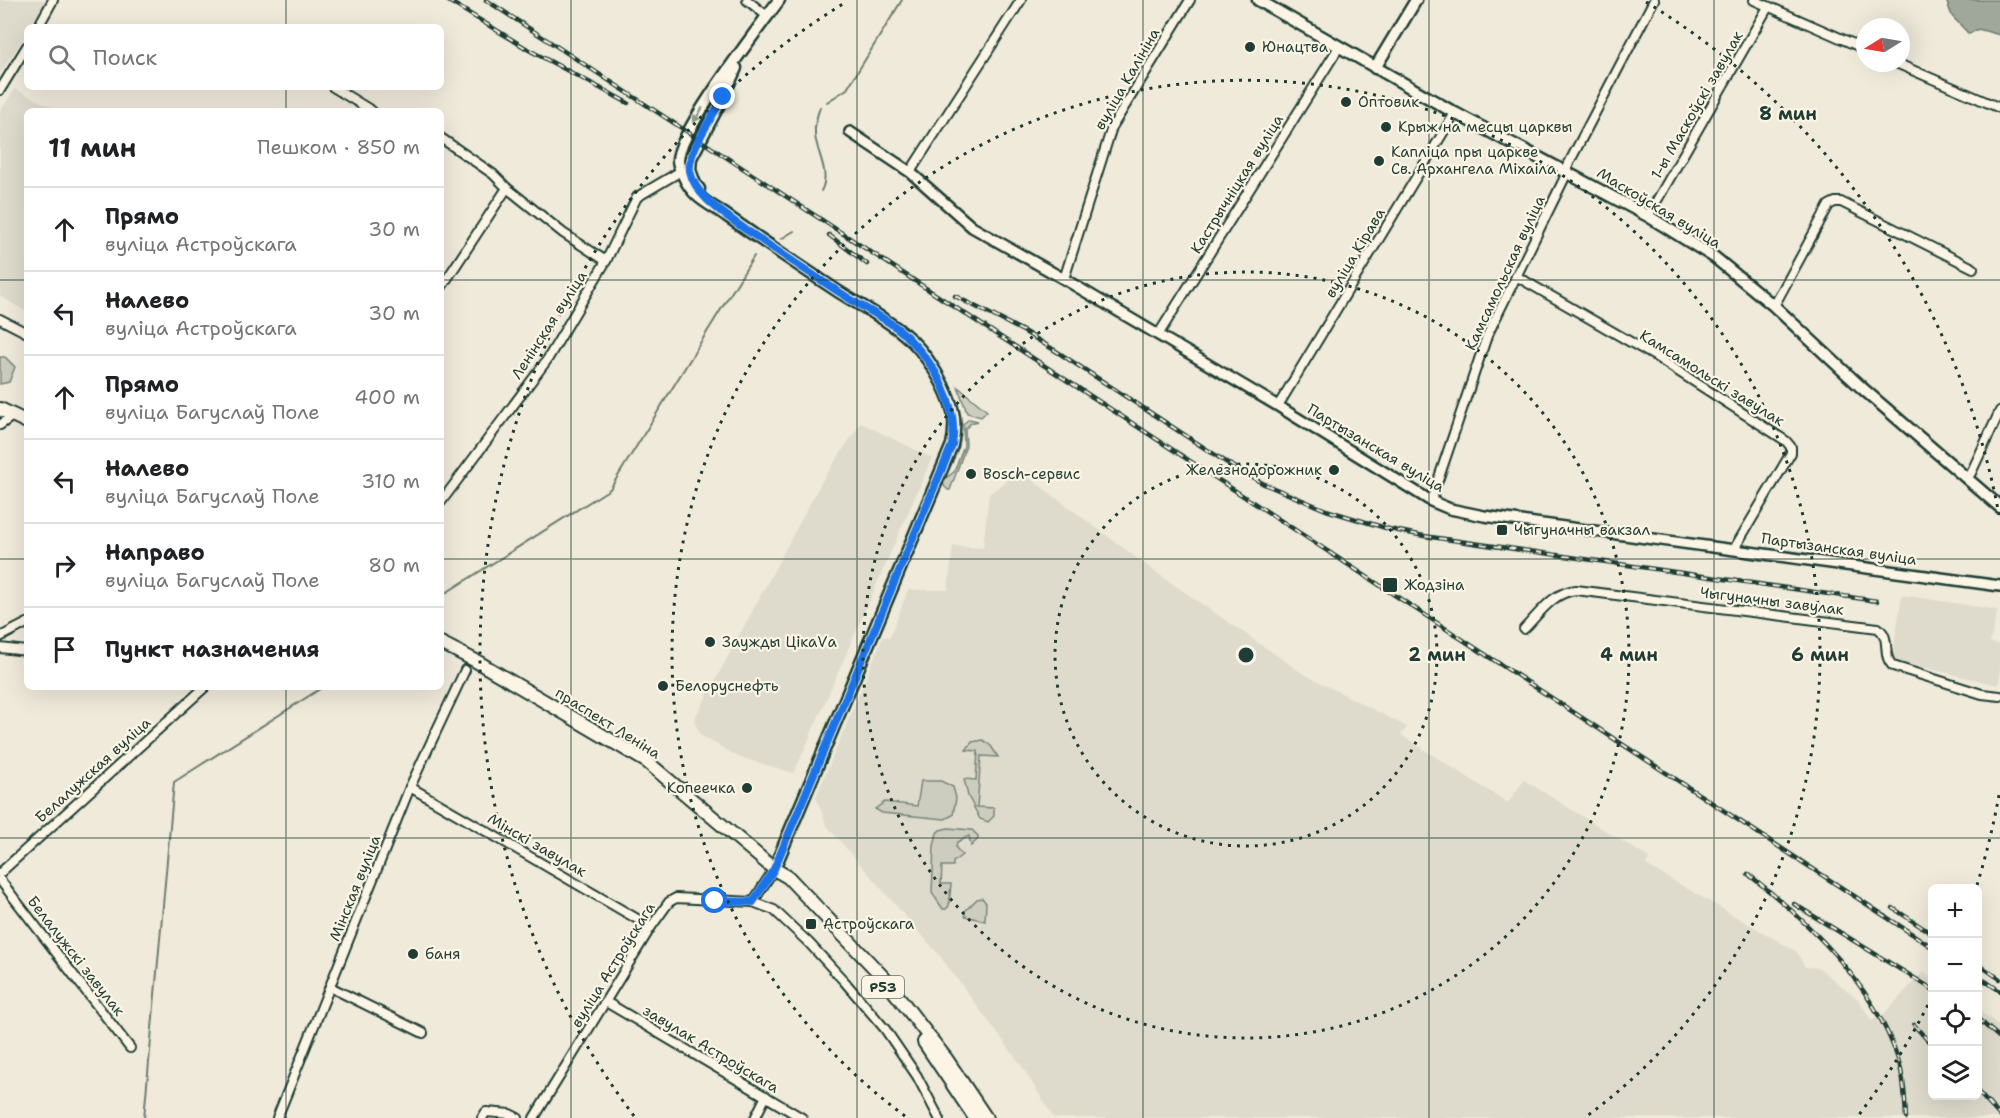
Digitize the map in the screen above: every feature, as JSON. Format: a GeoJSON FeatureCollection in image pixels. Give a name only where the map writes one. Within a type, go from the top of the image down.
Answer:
{"type":"FeatureCollection","features":[{"type":"Feature","properties":{"kind":"main road"},"geometry":{"type":"LineString","coordinates":[[774,869],[952,445],[955,432],[954,416],[945,391],[932,368],[905,334],[785,257],[699,198],[689,189],[681,171],[678,160],[682,142],[698,113],[779,0]]}},
{"type":"Feature","properties":{"kind":"main road","name":"Маскоўская вуліца"},"geometry":{"type":"LineString","coordinates":[[1258,0],[1455,113],[1648,216],[1714,257],[1774,306],[1862,387],[2000,507]]}},
{"type":"Feature","properties":{"kind":"main road"},"geometry":{"type":"LineString","coordinates":[[1376,68],[1416,0]]}},
{"type":"Feature","properties":{"kind":"main road"},"geometry":{"type":"LineString","coordinates":[[715,208],[694,184],[690,170],[691,158],[723,97],[743,50]]}},
{"type":"Feature","properties":{"kind":"main road"},"geometry":{"type":"LineString","coordinates":[[0,409],[24,420]]}},
{"type":"Feature","properties":{"kind":"main road","name":"праспект Леніна"},"geometry":{"type":"LineString","coordinates":[[444,645],[646,761],[774,869],[788,877],[883,977],[947,1060],[986,1118]]}},
{"type":"Feature","properties":{"kind":"main road","name":"праспект Леніна"},"geometry":{"type":"LineString","coordinates":[[774,869],[782,882],[818,916],[886,990],[975,1118]]}},
{"type":"Feature","properties":{"kind":"street"},"geometry":{"type":"LineString","coordinates":[[40,24],[53,0]]}},
{"type":"Feature","properties":{"kind":"street"},"geometry":{"type":"LineString","coordinates":[[747,0],[767,16]]}},
{"type":"Feature","properties":{"kind":"street"},"geometry":{"type":"LineString","coordinates":[[910,172],[1021,0]]}},
{"type":"Feature","properties":{"kind":"street","name":"вуліца Калініна"},"geometry":{"type":"LineString","coordinates":[[1064,279],[1112,127],[1190,0]]}},
{"type":"Feature","properties":{"kind":"street","name":"Камсамольская вуліца"},"geometry":{"type":"LineString","coordinates":[[1431,501],[1487,336],[1567,172],[1569,163],[1654,0]]}},
{"type":"Feature","properties":{"kind":"street"},"geometry":{"type":"LineString","coordinates":[[1754,0],[1856,46]]}},
{"type":"Feature","properties":{"kind":"street","name":"1-ы Маскоўскі завулак"},"geometry":{"type":"LineString","coordinates":[[1648,216],[1768,7]]}},
{"type":"Feature","properties":{"kind":"street","name":"Кастрычніцкая вуліца"},"geometry":{"type":"LineString","coordinates":[[1158,335],[1339,47]]}},
{"type":"Feature","properties":{"kind":"street"},"geometry":{"type":"LineString","coordinates":[[0,90],[24,51]]}},
{"type":"Feature","properties":{"kind":"street"},"geometry":{"type":"LineString","coordinates":[[1910,69],[2000,108]]}},
{"type":"Feature","properties":{"kind":"street"},"geometry":{"type":"LineString","coordinates":[[338,90],[367,108]]}},
{"type":"Feature","properties":{"kind":"street","name":"вуліца Кірава"},"geometry":{"type":"LineString","coordinates":[[1278,406],[1455,113]]}},
{"type":"Feature","properties":{"kind":"street","name":"Партызанская вуліца"},"geometry":{"type":"LineString","coordinates":[[850,132],[910,172],[972,227],[1278,406],[1431,501],[1450,509],[1484,516],[2000,586]]}},
{"type":"Feature","properties":{"kind":"street"},"geometry":{"type":"LineString","coordinates":[[444,140],[493,174],[507,188],[564,233],[606,261]]}},
{"type":"Feature","properties":{"kind":"street","name":"Ленінская вуліца"},"geometry":{"type":"LineString","coordinates":[[444,498],[547,360],[606,261],[637,197],[681,171]]}},
{"type":"Feature","properties":{"kind":"street"},"geometry":{"type":"LineString","coordinates":[[444,283],[507,188]]}},
{"type":"Feature","properties":{"kind":"street"},"geometry":{"type":"LineString","coordinates":[[1774,306],[1829,205],[1835,202],[1841,202],[1973,268]]}},
{"type":"Feature","properties":{"kind":"street","name":"Камсамольскі завулак"},"geometry":{"type":"LineString","coordinates":[[1516,276],[1653,355],[1786,441],[1791,447],[1791,453],[1734,549]]}},
{"type":"Feature","properties":{"kind":"street"},"geometry":{"type":"LineString","coordinates":[[0,319],[24,331]]}},
{"type":"Feature","properties":{"kind":"street"},"geometry":{"type":"LineString","coordinates":[[1967,478],[2000,411]]}},
{"type":"Feature","properties":{"kind":"street"},"geometry":{"type":"LineString","coordinates":[[0,425],[14,415]]}},
{"type":"Feature","properties":{"kind":"street","name":"Чыгуначны завулак"},"geometry":{"type":"LineString","coordinates":[[1524,629],[1556,596],[1565,591],[1576,590],[1813,618],[1878,628],[1884,632],[1886,656],[1893,666],[1982,694],[2000,696]]}},
{"type":"Feature","properties":{"kind":"street"},"geometry":{"type":"LineString","coordinates":[[0,637],[24,625]]}},
{"type":"Feature","properties":{"kind":"street"},"geometry":{"type":"LineString","coordinates":[[0,648],[24,651]]}},
{"type":"Feature","properties":{"kind":"street","name":"Мінская вуліца"},"geometry":{"type":"LineString","coordinates":[[277,1118],[410,786],[465,670]]}},
{"type":"Feature","properties":{"kind":"street","name":"Белалужская вуліца"},"geometry":{"type":"LineString","coordinates":[[0,873],[203,690]]}},
{"type":"Feature","properties":{"kind":"street","name":"Мінскі завулак"},"geometry":{"type":"LineString","coordinates":[[410,786],[651,927]]}},
{"type":"Feature","properties":{"kind":"street"},"geometry":{"type":"LineString","coordinates":[[774,869],[753,902],[774,910],[809,943],[858,997],[885,1029],[917,1076],[939,1118]]}},
{"type":"Feature","properties":{"kind":"street","name":"Белалужскі завулак"},"geometry":{"type":"LineString","coordinates":[[0,880],[130,1048]]}},
{"type":"Feature","properties":{"kind":"street","name":"вуліца Астроўскага"},"geometry":{"type":"LineString","coordinates":[[534,1118],[651,927],[669,902],[676,898],[753,902]]}},
{"type":"Feature","properties":{"kind":"street"},"geometry":{"type":"LineString","coordinates":[[330,987],[423,1033]]}},
{"type":"Feature","properties":{"kind":"street","name":"завулак Астроўскага"},"geometry":{"type":"LineString","coordinates":[[606,1002],[802,1118]]}},
{"type":"Feature","properties":{"kind":"street"},"geometry":{"type":"LineString","coordinates":[[755,1118],[766,1096]]}},
{"type":"Feature","properties":{"kind":"street"},"geometry":{"type":"LineString","coordinates":[[482,1118],[486,1112],[510,1114],[518,1118]]}},
{"type":"Feature","properties":{"kind":"shaded area"},"geometry":{"type":"Polygon","coordinates":[[[0,0],[49,0],[33,24],[24,24],[24,37],[0,73],[0,0]]]}},
{"type":"Feature","properties":{"kind":"shaded area"},"geometry":{"type":"Polygon","coordinates":[[[1946,0],[2000,0],[2000,35],[1978,29],[1969,34],[1952,16],[1946,0]]]}},
{"type":"Feature","properties":{"kind":"shaded area"},"geometry":{"type":"Polygon","coordinates":[[[15,89],[54,108],[24,108],[24,310],[0,296],[0,111],[15,89]]]}},
{"type":"Feature","properties":{"kind":"shaded area"},"geometry":{"type":"Polygon","coordinates":[[[0,357],[5,357],[15,367],[9,382],[0,384],[0,357]]]}},
{"type":"Feature","properties":{"kind":"shaded area"},"geometry":{"type":"Polygon","coordinates":[[[958,387],[987,411],[981,417],[967,413],[958,387]]]}},
{"type":"Feature","properties":{"kind":"shaded area"},"geometry":{"type":"Polygon","coordinates":[[[969,419],[978,421],[971,423],[965,429],[966,446],[950,490],[948,490],[943,480],[954,472],[964,446],[963,424],[969,419]]]}},
{"type":"Feature","properties":{"kind":"shaded area"},"geometry":{"type":"Polygon","coordinates":[[[861,423],[932,458],[794,773],[739,757],[700,735],[694,720],[822,481],[861,423]]]}},
{"type":"Feature","properties":{"kind":"shaded area"},"geometry":{"type":"Polygon","coordinates":[[[1020,471],[1154,571],[1302,673],[1407,727],[1401,735],[1508,803],[1524,780],[1649,858],[1646,865],[1797,952],[1805,967],[1819,968],[1859,1000],[1871,1020],[1885,1013],[1923,972],[1928,975],[1928,1100],[1982,1100],[1982,1013],[2000,1026],[2000,1118],[1054,1118],[1019,1062],[940,956],[827,826],[816,797],[883,637],[890,637],[908,590],[948,590],[953,546],[983,548],[989,494],[1020,471]]]}},
{"type":"Feature","properties":{"kind":"shaded area"},"geometry":{"type":"Polygon","coordinates":[[[1902,595],[1998,610],[1990,642],[2000,645],[1998,685],[1892,660],[1902,595]]]}},
{"type":"Feature","properties":{"kind":"shaded area"},"geometry":{"type":"Polygon","coordinates":[[[983,740],[991,746],[998,757],[981,756],[977,807],[994,808],[994,816],[988,822],[980,819],[968,796],[964,779],[976,780],[978,751],[966,750],[972,742],[983,740]]]}},
{"type":"Feature","properties":{"kind":"shaded area"},"geometry":{"type":"Polygon","coordinates":[[[921,781],[941,781],[953,787],[956,798],[953,815],[945,819],[882,813],[875,809],[885,802],[917,806],[921,781]]]}},
{"type":"Feature","properties":{"kind":"shaded area"},"geometry":{"type":"Polygon","coordinates":[[[948,828],[972,830],[978,839],[971,846],[969,836],[957,842],[956,848],[962,855],[953,862],[953,866],[942,866],[941,884],[951,884],[949,906],[943,909],[932,893],[934,846],[937,833],[948,828]]]}},
{"type":"Feature","properties":{"kind":"shaded area"},"geometry":{"type":"Polygon","coordinates":[[[982,898],[986,903],[985,921],[965,916],[965,911],[977,899],[982,898]]]}},
{"type":"Feature","properties":{"kind":"waterway"},"geometry":{"type":"LineString","coordinates":[[827,102],[847,89],[902,0]]}},
{"type":"Feature","properties":{"kind":"waterway"},"geometry":{"type":"LineString","coordinates":[[820,107],[815,131],[825,177],[821,191]]}},
{"type":"Feature","properties":{"kind":"waterway"},"geometry":{"type":"LineString","coordinates":[[781,239],[794,231]]}},
{"type":"Feature","properties":{"kind":"waterway"},"geometry":{"type":"LineString","coordinates":[[444,594],[610,489],[754,256]]}},
{"type":"Feature","properties":{"kind":"waterway"},"geometry":{"type":"LineString","coordinates":[[144,1118],[174,782],[318,690]]}},
{"type":"Feature","properties":{"kind":"railway"},"geometry":{"type":"LineString","coordinates":[[447,0],[529,50],[628,103]]}},
{"type":"Feature","properties":{"kind":"railway"},"geometry":{"type":"LineString","coordinates":[[486,0],[1928,944]]}},
{"type":"Feature","properties":{"kind":"railway"},"geometry":{"type":"LineString","coordinates":[[829,235],[867,264]]}},
{"type":"Feature","properties":{"kind":"railway"},"geometry":{"type":"LineString","coordinates":[[955,296],[1025,332],[1229,464],[1264,484],[1326,510],[1389,529],[1424,536],[1877,601]]}},
{"type":"Feature","properties":{"kind":"railway"},"geometry":{"type":"LineString","coordinates":[[1748,874],[1816,934],[1856,980],[1873,1005],[1898,1059],[1903,1081],[1906,1118]]}},
{"type":"Feature","properties":{"kind":"railway"},"geometry":{"type":"LineString","coordinates":[[1794,904],[1928,987]]}},
{"type":"Feature","properties":{"kind":"railway"},"geometry":{"type":"LineString","coordinates":[[1893,908],[1928,931]]}},
{"type":"Feature","properties":{"kind":"railway"},"geometry":{"type":"LineString","coordinates":[[1982,967],[2000,979]]}},
{"type":"Feature","properties":{"kind":"railway"},"geometry":{"type":"LineString","coordinates":[[1982,979],[2000,991]]}},
{"type":"Feature","properties":{"kind":"railway"},"geometry":{"type":"LineString","coordinates":[[1982,1022],[2000,1038]]}},
{"type":"Feature","properties":{"kind":"railway"},"geometry":{"type":"LineString","coordinates":[[1914,1025],[1928,1041]]}},
{"type":"Feature","properties":{"kind":"railway"},"geometry":{"type":"LineString","coordinates":[[1982,1096],[2000,1116]]}},
{"type":"Feature","properties":{"kind":"place","name":"Юнацтва"},"geometry":{"type":"Point","coordinates":[1250,47]}},
{"type":"Feature","properties":{"kind":"place","name":"Оптовик"},"geometry":{"type":"Point","coordinates":[1346,102]}},
{"type":"Feature","properties":{"kind":"place","name":"Крыж на месцы царквы"},"geometry":{"type":"Point","coordinates":[1386,127]}},
{"type":"Feature","properties":{"kind":"place","name":"Капліца пры царкве Св. Архангела Міхаіла"},"geometry":{"type":"Point","coordinates":[1379,161]}},
{"type":"Feature","properties":{"kind":"place","name":"Железнодорожник"},"geometry":{"type":"Point","coordinates":[1334,470]}},
{"type":"Feature","properties":{"kind":"place","name":"Bosch-сервис"},"geometry":{"type":"Point","coordinates":[971,474]}},
{"type":"Feature","properties":{"kind":"place","name":"Чыгуначны вакзал"},"geometry":{"type":"Point","coordinates":[1502,530]}},
{"type":"Feature","properties":{"kind":"place","name":"Жодзіна"},"geometry":{"type":"Point","coordinates":[1390,585]}},
{"type":"Feature","properties":{"kind":"place","name":"Заужды ЦікаVа"},"geometry":{"type":"Point","coordinates":[710,642]}},
{"type":"Feature","properties":{"kind":"place","name":"Белоруснефть"},"geometry":{"type":"Point","coordinates":[663,686]}},
{"type":"Feature","properties":{"kind":"place","name":"Копеечка"},"geometry":{"type":"Point","coordinates":[747,788]}},
{"type":"Feature","properties":{"kind":"place","name":"Астроўскага"},"geometry":{"type":"Point","coordinates":[811,924]}},
{"type":"Feature","properties":{"kind":"place","name":"баня"},"geometry":{"type":"Point","coordinates":[413,954]}},
{"type":"Feature","properties":{"kind":"route"},"geometry":{"type":"LineString","coordinates":[[715,901],[753,902],[774,869],[952,445],[955,432],[954,416],[945,391],[928,361],[905,334],[785,257],[715,208],[694,184],[690,170],[693,151],[723,97]]}}]}
